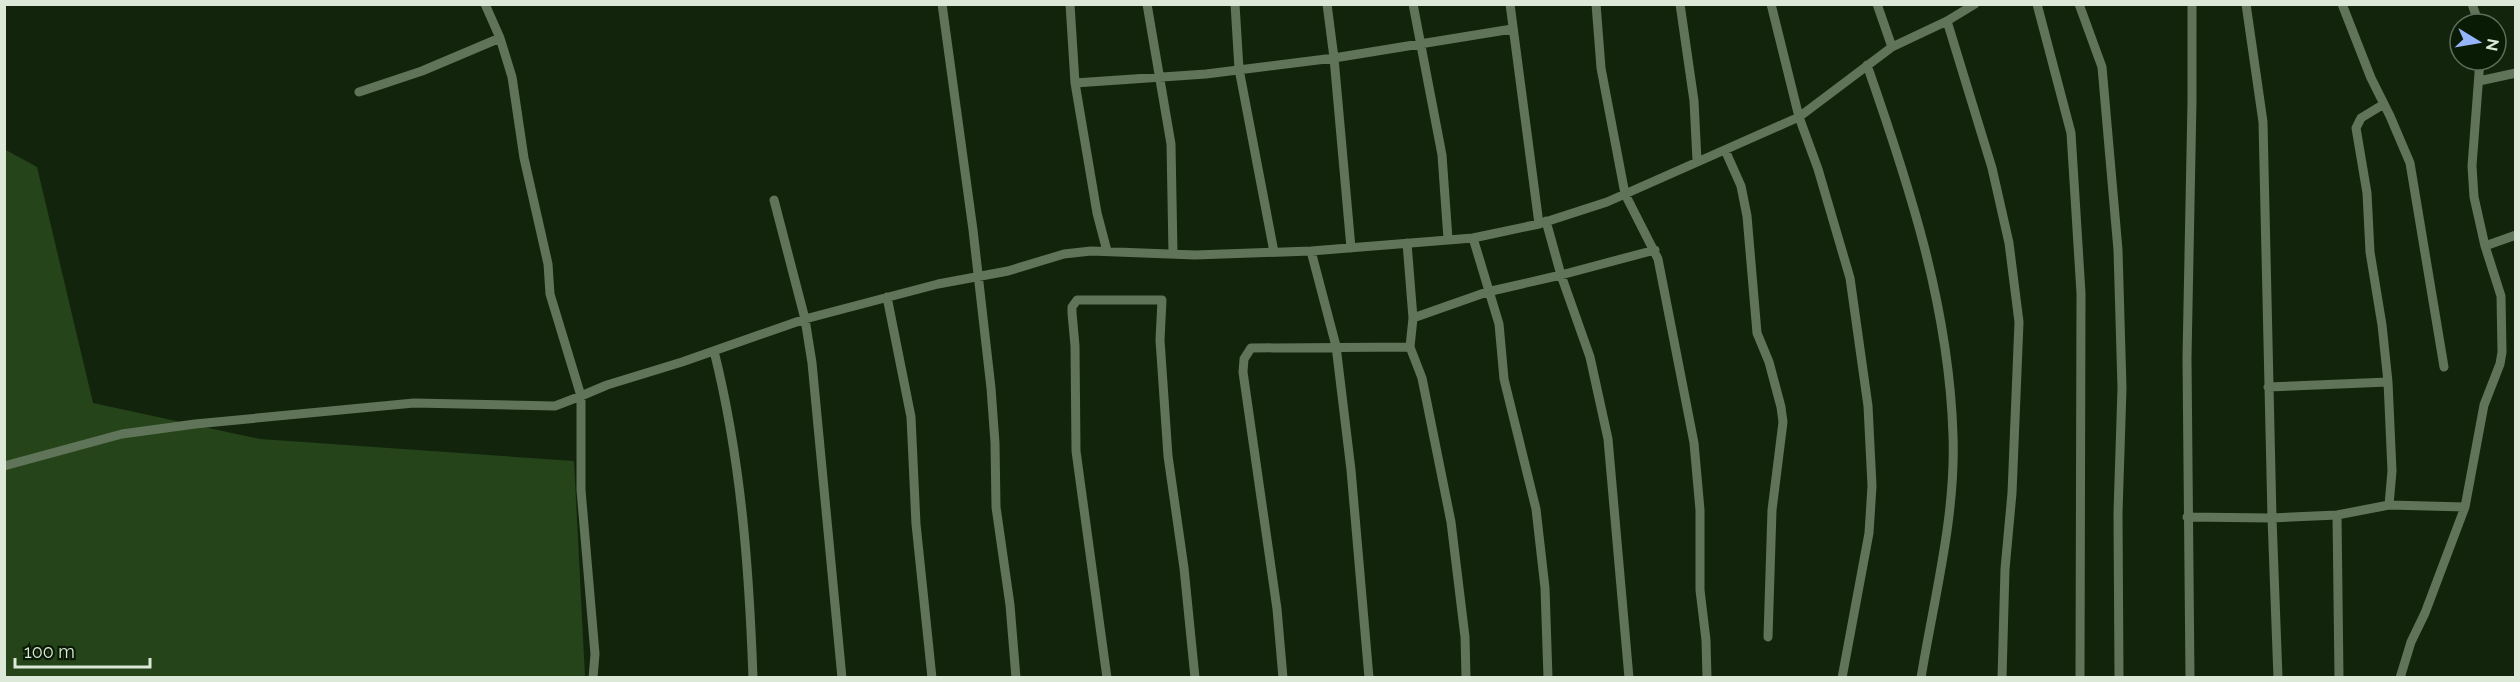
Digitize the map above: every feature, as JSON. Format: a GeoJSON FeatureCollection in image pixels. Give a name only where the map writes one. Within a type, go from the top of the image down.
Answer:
{"type":"FeatureCollection","features":[{"type":"Feature","properties":{"kind":"street"},"geometry":{"type":"LineString","coordinates":[[485,4],[500,38],[512,76],[525,158],[546,256],[550,294],[581,396],[581,490],[595,654],[593,678]]}},
{"type":"Feature","properties":{"kind":"street"},"geometry":{"type":"LineString","coordinates":[[942,4],[954,81],[992,399],[996,507],[1010,605],[1016,678]]}},
{"type":"Feature","properties":{"kind":"street"},"geometry":{"type":"LineString","coordinates":[[1070,4],[1075,83],[1097,213],[1107,251]]}},
{"type":"Feature","properties":{"kind":"street"},"geometry":{"type":"LineString","coordinates":[[1147,4],[1171,144],[1173,254]]}},
{"type":"Feature","properties":{"kind":"street"},"geometry":{"type":"LineString","coordinates":[[1235,4],[1239,69],[1274,252]]}},
{"type":"Feature","properties":{"kind":"street"},"geometry":{"type":"LineString","coordinates":[[1327,4],[1335,58],[1352,248]]}},
{"type":"Feature","properties":{"kind":"street"},"geometry":{"type":"LineString","coordinates":[[1413,4],[1442,155],[1448,239]]}},
{"type":"Feature","properties":{"kind":"street"},"geometry":{"type":"LineString","coordinates":[[1510,4],[1542,222],[1590,357],[1608,439],[1629,678]]}},
{"type":"Feature","properties":{"kind":"street"},"geometry":{"type":"LineString","coordinates":[[1596,4],[1601,68],[1625,194],[1655,250],[1695,442],[1700,510],[1700,590],[1706,640],[1707,678]]}},
{"type":"Feature","properties":{"kind":"street"},"geometry":{"type":"LineString","coordinates":[[1680,4],[1694,101],[1697,161]]}},
{"type":"Feature","properties":{"kind":"street"},"geometry":{"type":"LineString","coordinates":[[1771,4],[1799,117],[1818,169],[1850,278],[1868,406],[1872,486],[1869,533],[1842,678]]}},
{"type":"Feature","properties":{"kind":"street"},"geometry":{"type":"LineString","coordinates":[[1877,4],[1892,47]]}},
{"type":"Feature","properties":{"kind":"street"},"geometry":{"type":"LineString","coordinates":[[2037,4],[2071,133],[2081,293],[2080,678]]}},
{"type":"Feature","properties":{"kind":"street"},"geometry":{"type":"LineString","coordinates":[[2079,4],[2102,67],[2118,250],[2122,388],[2118,513],[2119,678]]}},
{"type":"Feature","properties":{"kind":"street"},"geometry":{"type":"LineString","coordinates":[[2190,678],[2187,358],[2192,4]]}},
{"type":"Feature","properties":{"kind":"street"},"geometry":{"type":"LineString","coordinates":[[2246,4],[2263,122],[2268,387],[2278,678]]}},
{"type":"Feature","properties":{"kind":"street"},"geometry":{"type":"LineString","coordinates":[[2342,4],[2371,78],[2410,163],[2424,235],[2444,367]]}},
{"type":"Feature","properties":{"kind":"street"},"geometry":{"type":"LineString","coordinates":[[4,466],[122,434],[195,424],[414,402],[555,406],[616,382],[806,319],[938,284],[1008,271],[1064,254],[1107,251],[1173,254],[1311,251],[1473,238],[1542,222],[1625,194],[1799,117],[1892,47],[1947,21],[1970,6]]}},
{"type":"Feature","properties":{"kind":"street"},"geometry":{"type":"LineString","coordinates":[[1947,21],[1992,168],[2009,243],[2019,322],[2012,493],[2005,569],[2002,678]]}},
{"type":"Feature","properties":{"kind":"street"},"geometry":{"type":"LineString","coordinates":[[1075,83],[1159,79],[1335,58],[1512,29]]}},
{"type":"Feature","properties":{"kind":"street"},"geometry":{"type":"LineString","coordinates":[[359,92],[422,71],[500,38]]}},
{"type":"Feature","properties":{"kind":"street"},"geometry":{"type":"LineString","coordinates":[[1867,65],[1922,231],[1944,341],[1954,435],[1949,514],[1921,678]]}},
{"type":"Feature","properties":{"kind":"street"},"geometry":{"type":"LineString","coordinates":[[2400,678],[2411,642],[2425,613],[2465,507],[2484,405],[2500,364],[2502,352],[2501,296],[2484,246],[2474,197],[2472,166],[2479,72]]}},
{"type":"Feature","properties":{"kind":"street"},"geometry":{"type":"LineString","coordinates":[[2479,81],[2516,73]]}},
{"type":"Feature","properties":{"kind":"street"},"geometry":{"type":"LineString","coordinates":[[2384,104],[2361,118],[2356,128],[2367,193],[2370,252],[2382,325],[2388,382],[2392,471],[2389,505]]}},
{"type":"Feature","properties":{"kind":"street"},"geometry":{"type":"LineString","coordinates":[[1725,150],[1741,186],[1747,216],[1757,333],[1769,362],[1783,422],[1772,510],[1768,637]]}},
{"type":"Feature","properties":{"kind":"street"},"geometry":{"type":"LineString","coordinates":[[774,200],[806,319],[821,439],[842,678]]}},
{"type":"Feature","properties":{"kind":"street"},"geometry":{"type":"LineString","coordinates":[[2484,246],[2516,235]]}},
{"type":"Feature","properties":{"kind":"street"},"geometry":{"type":"LineString","coordinates":[[1473,238],[1498,324],[1504,379],[1536,509],[1545,588],[1548,678]]}},
{"type":"Feature","properties":{"kind":"street"},"geometry":{"type":"LineString","coordinates":[[1407,243],[1413,318],[1410,347],[1422,378],[1451,522],[1463,619],[1466,678]]}},
{"type":"Feature","properties":{"kind":"street"},"geometry":{"type":"LineString","coordinates":[[1413,318],[1487,292],[1655,250]]}},
{"type":"Feature","properties":{"kind":"street"},"geometry":{"type":"LineString","coordinates":[[1311,251],[1336,346],[1352,470],[1369,678]]}},
{"type":"Feature","properties":{"kind":"street"},"geometry":{"type":"LineString","coordinates":[[887,297],[911,417],[916,524],[932,678]]}},
{"type":"Feature","properties":{"kind":"street"},"geometry":{"type":"LineString","coordinates":[[1107,678],[1076,451],[1075,346],[1072,307],[1077,300],[1162,300],[1160,340],[1168,456],[1184,568],[1195,678]]}},
{"type":"Feature","properties":{"kind":"street"},"geometry":{"type":"LineString","coordinates":[[1283,678],[1277,609],[1243,372],[1244,359],[1251,348],[1410,347]]}},
{"type":"Feature","properties":{"kind":"street"},"geometry":{"type":"LineString","coordinates":[[714,351],[728,405],[737,457],[753,678]]}},
{"type":"Feature","properties":{"kind":"street"},"geometry":{"type":"LineString","coordinates":[[2268,387],[2388,382]]}},
{"type":"Feature","properties":{"kind":"street"},"geometry":{"type":"LineString","coordinates":[[2187,517],[2272,518],[2337,514],[2389,505],[2465,507]]}},
{"type":"Feature","properties":{"kind":"street"},"geometry":{"type":"LineString","coordinates":[[2337,514],[2339,678]]}},
{"type":"Feature","properties":{"kind":"green space"},"geometry":{"type":"Polygon","coordinates":[[[4,149],[37,167],[93,403],[260,439],[574,461],[585,677],[5,677],[4,149]]]}}]}
